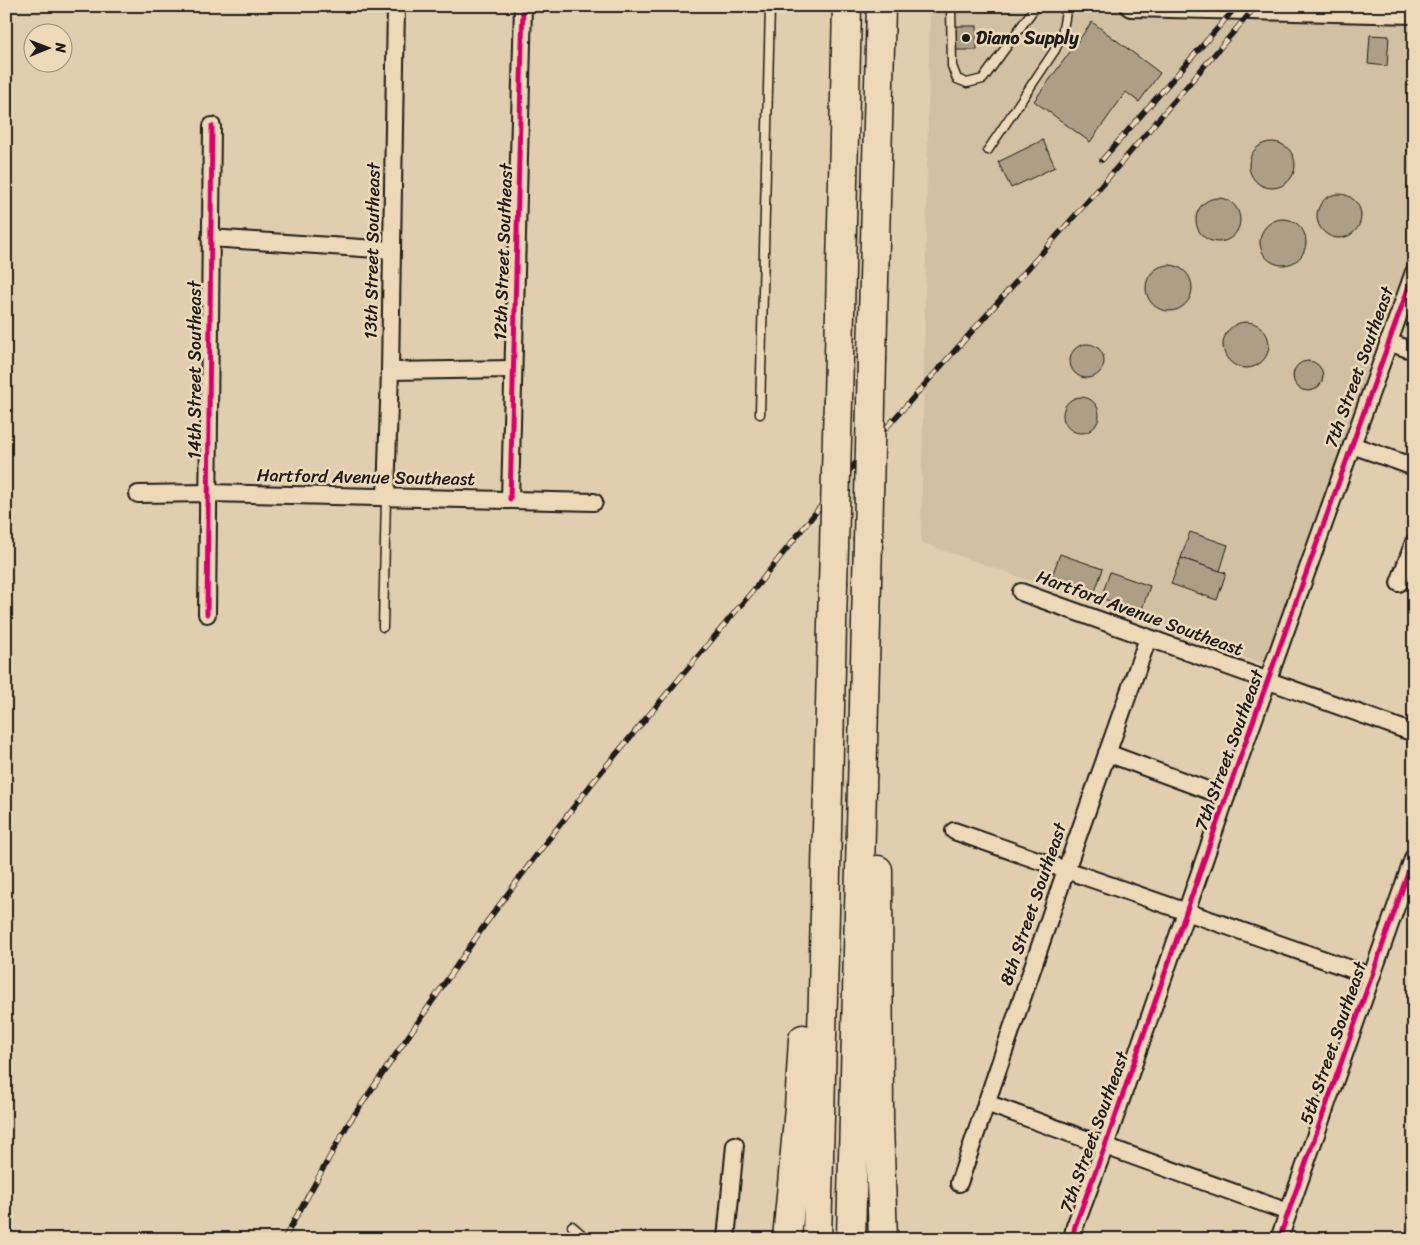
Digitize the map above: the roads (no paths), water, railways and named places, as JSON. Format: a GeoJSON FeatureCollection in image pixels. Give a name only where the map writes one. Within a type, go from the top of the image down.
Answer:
{"type":"FeatureCollection","features":[{"type":"Feature","properties":{"kind":"highway"},"geometry":{"type":"LineString","coordinates":[[817,1239],[847,6]]}},
{"type":"Feature","properties":{"kind":"highway"},"geometry":{"type":"LineString","coordinates":[[851,1239],[881,6]]}},
{"type":"Feature","properties":{"kind":"highway"},"geometry":{"type":"LineString","coordinates":[[865,668],[878,845],[879,1116],[883,1239]]}},
{"type":"Feature","properties":{"kind":"highway"},"geometry":{"type":"LineString","coordinates":[[787,1239],[799,1108],[811,874],[828,772]]}},
{"type":"Feature","properties":{"kind":"street","name":"13th Street Southeast"},"geometry":{"type":"LineString","coordinates":[[386,497],[396,6]]}},
{"type":"Feature","properties":{"kind":"street","name":"12th Street Southeast"},"geometry":{"type":"LineString","coordinates":[[510,499],[523,6]]}},
{"type":"Feature","properties":{"kind":"street"},"geometry":{"type":"LineString","coordinates":[[1131,6],[1414,13]]}},
{"type":"Feature","properties":{"kind":"street","name":"14th Street Southeast"},"geometry":{"type":"LineString","coordinates":[[207,614],[212,126]]}},
{"type":"Feature","properties":{"kind":"street"},"geometry":{"type":"LineString","coordinates":[[210,238],[392,250]]}},
{"type":"Feature","properties":{"kind":"street","name":"7th Street Southeast"},"geometry":{"type":"LineString","coordinates":[[1072,1239],[1226,797],[1414,272]]}},
{"type":"Feature","properties":{"kind":"street"},"geometry":{"type":"LineString","coordinates":[[1388,342],[1414,351]]}},
{"type":"Feature","properties":{"kind":"street"},"geometry":{"type":"LineString","coordinates":[[390,371],[513,370]]}},
{"type":"Feature","properties":{"kind":"street"},"geometry":{"type":"LineString","coordinates":[[1352,445],[1414,467]]}},
{"type":"Feature","properties":{"kind":"street","name":"Hartford Avenue Southeast"},"geometry":{"type":"LineString","coordinates":[[138,494],[510,499],[594,502]]}},
{"type":"Feature","properties":{"kind":"street"},"geometry":{"type":"LineString","coordinates":[[1399,583],[1414,542]]}},
{"type":"Feature","properties":{"kind":"street","name":"Hartford Avenue Southeast"},"geometry":{"type":"LineString","coordinates":[[1021,592],[1414,732]]}},
{"type":"Feature","properties":{"kind":"street","name":"8th Street Southeast"},"geometry":{"type":"LineString","coordinates":[[959,1184],[1066,870],[1148,638]]}},
{"type":"Feature","properties":{"kind":"street"},"geometry":{"type":"LineString","coordinates":[[1107,753],[1226,797]]}},
{"type":"Feature","properties":{"kind":"street"},"geometry":{"type":"LineString","coordinates":[[954,831],[1371,976]]}},
{"type":"Feature","properties":{"kind":"street","name":"5th Street Southeast"},"geometry":{"type":"LineString","coordinates":[[1279,1239],[1414,856]]}},
{"type":"Feature","properties":{"kind":"street"},"geometry":{"type":"LineString","coordinates":[[986,1103],[1288,1212]]}},
{"type":"Feature","properties":{"kind":"street"},"geometry":{"type":"LineString","coordinates":[[726,1239],[735,1145]]}},
{"type":"Feature","properties":{"kind":"lane"},"geometry":{"type":"LineString","coordinates":[[760,414],[770,6]]}},
{"type":"Feature","properties":{"kind":"lane"},"geometry":{"type":"LineString","coordinates":[[951,6],[952,66],[957,79],[967,83],[983,79],[1036,6]]}},
{"type":"Feature","properties":{"kind":"lane"},"geometry":{"type":"LineString","coordinates":[[988,150],[1056,50],[1062,35],[1067,6]]}},
{"type":"Feature","properties":{"kind":"lane"},"geometry":{"type":"LineString","coordinates":[[383,626],[386,497]]}},
{"type":"Feature","properties":{"kind":"lane"},"geometry":{"type":"LineString","coordinates":[[572,1226],[587,1239]]}},
{"type":"Feature","properties":{"kind":"railway"},"geometry":{"type":"LineString","coordinates":[[1102,160],[1237,6]]}},
{"type":"Feature","properties":{"kind":"railway"},"geometry":{"type":"LineString","coordinates":[[284,1239],[348,1124],[486,923],[597,777],[761,581],[863,454],[1095,193],[1256,6]]}},
{"type":"Feature","properties":{"kind":"place","name":"Diano Supply"},"geometry":{"type":"Point","coordinates":[966,38]}}]}
